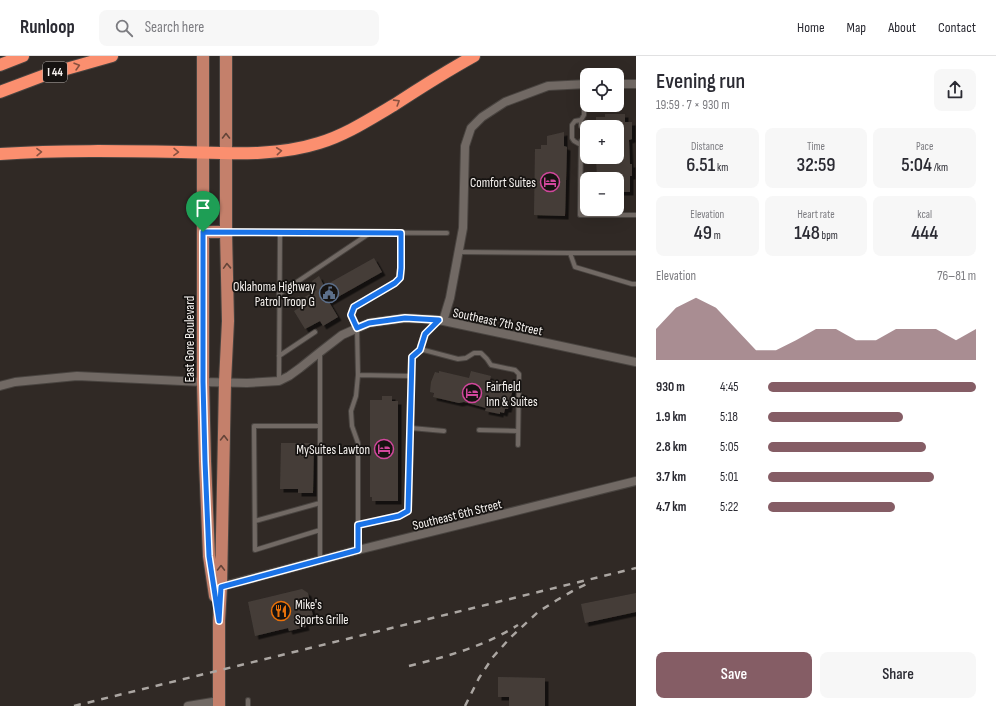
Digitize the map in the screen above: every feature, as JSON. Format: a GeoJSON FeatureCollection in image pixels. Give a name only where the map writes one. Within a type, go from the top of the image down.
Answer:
{"type":"FeatureCollection","features":[{"type":"Feature","properties":{"kind":"highway"},"geometry":{"type":"LineString","coordinates":[[0,64],[24,56]]}},
{"type":"Feature","properties":{"kind":"highway","name":"I 44"},"geometry":{"type":"LineString","coordinates":[[0,92],[45,75],[112,56]]}},
{"type":"Feature","properties":{"kind":"highway"},"geometry":{"type":"LineString","coordinates":[[0,154],[40,152],[269,152],[303,148],[338,136],[363,123],[474,56]]}},
{"type":"Feature","properties":{"kind":"main road","name":"East Gore Boulevard"},"geometry":{"type":"LineString","coordinates":[[219,703],[219,621],[217,588],[228,321],[226,232],[226,58]]}},
{"type":"Feature","properties":{"kind":"main road","name":"East Gore Boulevard"},"geometry":{"type":"LineString","coordinates":[[203,60],[203,382],[205,461],[209,556],[217,588]]}},
{"type":"Feature","properties":{"kind":"main road"},"geometry":{"type":"LineString","coordinates":[[203,232],[226,232]]}},
{"type":"Feature","properties":{"kind":"street"},"geometry":{"type":"LineString","coordinates":[[441,321],[450,298],[463,228],[465,146],[471,128],[482,116],[505,102],[548,86],[580,84]]}},
{"type":"Feature","properties":{"kind":"street"},"geometry":{"type":"LineString","coordinates":[[624,84],[636,84]]}},
{"type":"Feature","properties":{"kind":"street","name":"Southeast 7th Street"},"geometry":{"type":"LineString","coordinates":[[0,386],[15,382],[77,376],[203,382],[279,381],[300,368],[342,335],[369,323],[405,318],[441,321],[636,362]]}},
{"type":"Feature","properties":{"kind":"street","name":"Southeast 6th Street"},"geometry":{"type":"LineString","coordinates":[[217,588],[358,550],[636,482]]}},
{"type":"Feature","properties":{"kind":"street"},"geometry":{"type":"LineString","coordinates":[[188,706],[219,703]]}},
{"type":"Feature","properties":{"kind":"lane"},"geometry":{"type":"LineString","coordinates":[[581,120],[584,112]]}},
{"type":"Feature","properties":{"kind":"lane"},"geometry":{"type":"LineString","coordinates":[[580,120],[575,121],[572,125],[572,138],[574,141],[580,143]]}},
{"type":"Feature","properties":{"kind":"lane"},"geometry":{"type":"LineString","coordinates":[[581,164],[580,215],[636,215]]}},
{"type":"Feature","properties":{"kind":"lane"},"geometry":{"type":"LineString","coordinates":[[226,232],[447,233]]}},
{"type":"Feature","properties":{"kind":"lane"},"geometry":{"type":"LineString","coordinates":[[279,381],[280,232]]}},
{"type":"Feature","properties":{"kind":"lane"},"geometry":{"type":"LineString","coordinates":[[279,294],[372,233]]}},
{"type":"Feature","properties":{"kind":"lane"},"geometry":{"type":"LineString","coordinates":[[358,550],[358,443],[352,426],[350,411],[356,396],[358,375],[357,328],[351,315],[354,307],[395,283],[400,278],[401,233]]}},
{"type":"Feature","properties":{"kind":"lane"},"geometry":{"type":"LineString","coordinates":[[458,252],[636,253]]}},
{"type":"Feature","properties":{"kind":"lane"},"geometry":{"type":"LineString","coordinates":[[570,253],[575,267],[636,284]]}},
{"type":"Feature","properties":{"kind":"lane"},"geometry":{"type":"LineString","coordinates":[[358,525],[399,516],[408,511],[412,357],[420,350],[425,334],[441,321]]}},
{"type":"Feature","properties":{"kind":"lane"},"geometry":{"type":"LineString","coordinates":[[279,356],[315,332]]}},
{"type":"Feature","properties":{"kind":"lane"},"geometry":{"type":"LineString","coordinates":[[420,350],[458,359],[466,358],[474,353],[481,353],[491,365],[515,370],[519,374],[518,445]]}},
{"type":"Feature","properties":{"kind":"lane"},"geometry":{"type":"LineString","coordinates":[[320,352],[320,560]]}},
{"type":"Feature","properties":{"kind":"lane"},"geometry":{"type":"LineString","coordinates":[[358,375],[411,376]]}},
{"type":"Feature","properties":{"kind":"lane"},"geometry":{"type":"LineString","coordinates":[[320,426],[254,426],[255,550],[320,530]]}},
{"type":"Feature","properties":{"kind":"lane"},"geometry":{"type":"LineString","coordinates":[[410,428],[444,431]]}},
{"type":"Feature","properties":{"kind":"lane"},"geometry":{"type":"LineString","coordinates":[[479,430],[518,430]]}},
{"type":"Feature","properties":{"kind":"lane"},"geometry":{"type":"LineString","coordinates":[[255,521],[320,503]]}},
{"type":"Feature","properties":{"kind":"lane"},"geometry":{"type":"LineString","coordinates":[[248,700],[248,706]]}},
{"type":"Feature","properties":{"kind":"building"},"geometry":{"type":"Polygon","coordinates":[[[605,114],[625,114],[625,122],[632,122],[632,139],[629,140],[630,164],[632,164],[630,192],[624,192],[624,172],[597,172],[596,164],[624,164],[624,120],[596,120],[596,117],[605,117],[605,114]]]}},
{"type":"Feature","properties":{"kind":"building","name":"Comfort Suites"},"geometry":{"type":"Polygon","coordinates":[[[564,132],[564,146],[567,147],[565,216],[534,215],[535,149],[541,149],[541,145],[547,145],[547,136],[564,132]]]}},
{"type":"Feature","properties":{"kind":"building","name":"Oklahoma Highway Patrol Troop G"},"geometry":{"type":"Polygon","coordinates":[[[374,258],[382,272],[329,302],[338,317],[323,326],[320,321],[305,329],[294,311],[299,308],[294,299],[299,296],[301,299],[317,290],[312,281],[319,276],[324,286],[374,258]]]}},
{"type":"Feature","properties":{"kind":"building","name":"Fairfield Inn & Suites"},"geometry":{"type":"Polygon","coordinates":[[[439,371],[469,378],[471,371],[491,376],[490,380],[510,385],[510,388],[513,389],[508,409],[505,409],[504,413],[500,412],[500,414],[485,411],[486,408],[464,402],[459,403],[433,397],[434,393],[430,392],[431,382],[435,372],[439,373],[439,371]]]}},
{"type":"Feature","properties":{"kind":"building","name":"MySuites Lawton"},"geometry":{"type":"Polygon","coordinates":[[[382,396],[392,396],[392,401],[398,401],[398,501],[372,501],[372,497],[370,497],[370,400],[382,400],[382,396]]]}},
{"type":"Feature","properties":{"kind":"building"},"geometry":{"type":"Polygon","coordinates":[[[281,443],[314,443],[313,493],[298,493],[298,489],[280,489],[281,443]]]}},
{"type":"Feature","properties":{"kind":"building","name":"Mike's Sports Grille"},"geometry":{"type":"Polygon","coordinates":[[[302,589],[308,593],[314,621],[305,623],[306,627],[289,631],[288,628],[255,636],[248,602],[302,589]]]}},
{"type":"Feature","properties":{"kind":"building"},"geometry":{"type":"Polygon","coordinates":[[[636,593],[636,612],[585,623],[581,604],[636,593]]]}},
{"type":"Feature","properties":{"kind":"building"},"geometry":{"type":"Polygon","coordinates":[[[498,677],[545,678],[545,706],[509,706],[509,697],[498,697],[498,677]]]}},
{"type":"Feature","properties":{"kind":"railway"},"geometry":{"type":"LineString","coordinates":[[74,706],[636,568]]}},
{"type":"Feature","properties":{"kind":"railway"},"geometry":{"type":"LineString","coordinates":[[465,706],[479,678],[493,657],[510,638],[538,612],[576,589],[589,583]]}},
{"type":"Feature","properties":{"kind":"railway"},"geometry":{"type":"LineString","coordinates":[[409,666],[478,645],[505,633],[518,625]]}},
{"type":"Feature","properties":{"kind":"place","name":"Comfort Suites"},"geometry":{"type":"Point","coordinates":[550,182]}},
{"type":"Feature","properties":{"kind":"place","name":"Oklahoma Highway Patrol Troop G"},"geometry":{"type":"Point","coordinates":[329,293]}},
{"type":"Feature","properties":{"kind":"place","name":"Fairfield Inn & Suites"},"geometry":{"type":"Point","coordinates":[472,393]}},
{"type":"Feature","properties":{"kind":"place","name":"MySuites Lawton"},"geometry":{"type":"Point","coordinates":[384,449]}},
{"type":"Feature","properties":{"kind":"place","name":"Mike's Sports Grille"},"geometry":{"type":"Point","coordinates":[281,611]}},
{"type":"Feature","properties":{"kind":"route"},"geometry":{"type":"LineString","coordinates":[[203,232],[401,233],[400,278],[395,283],[354,307],[351,315],[357,328],[369,323],[405,318],[439,320],[425,334],[420,350],[412,357],[408,511],[399,516],[358,525],[358,550],[221,587],[219,621],[209,556],[205,461],[203,382],[203,232]]}}]}
